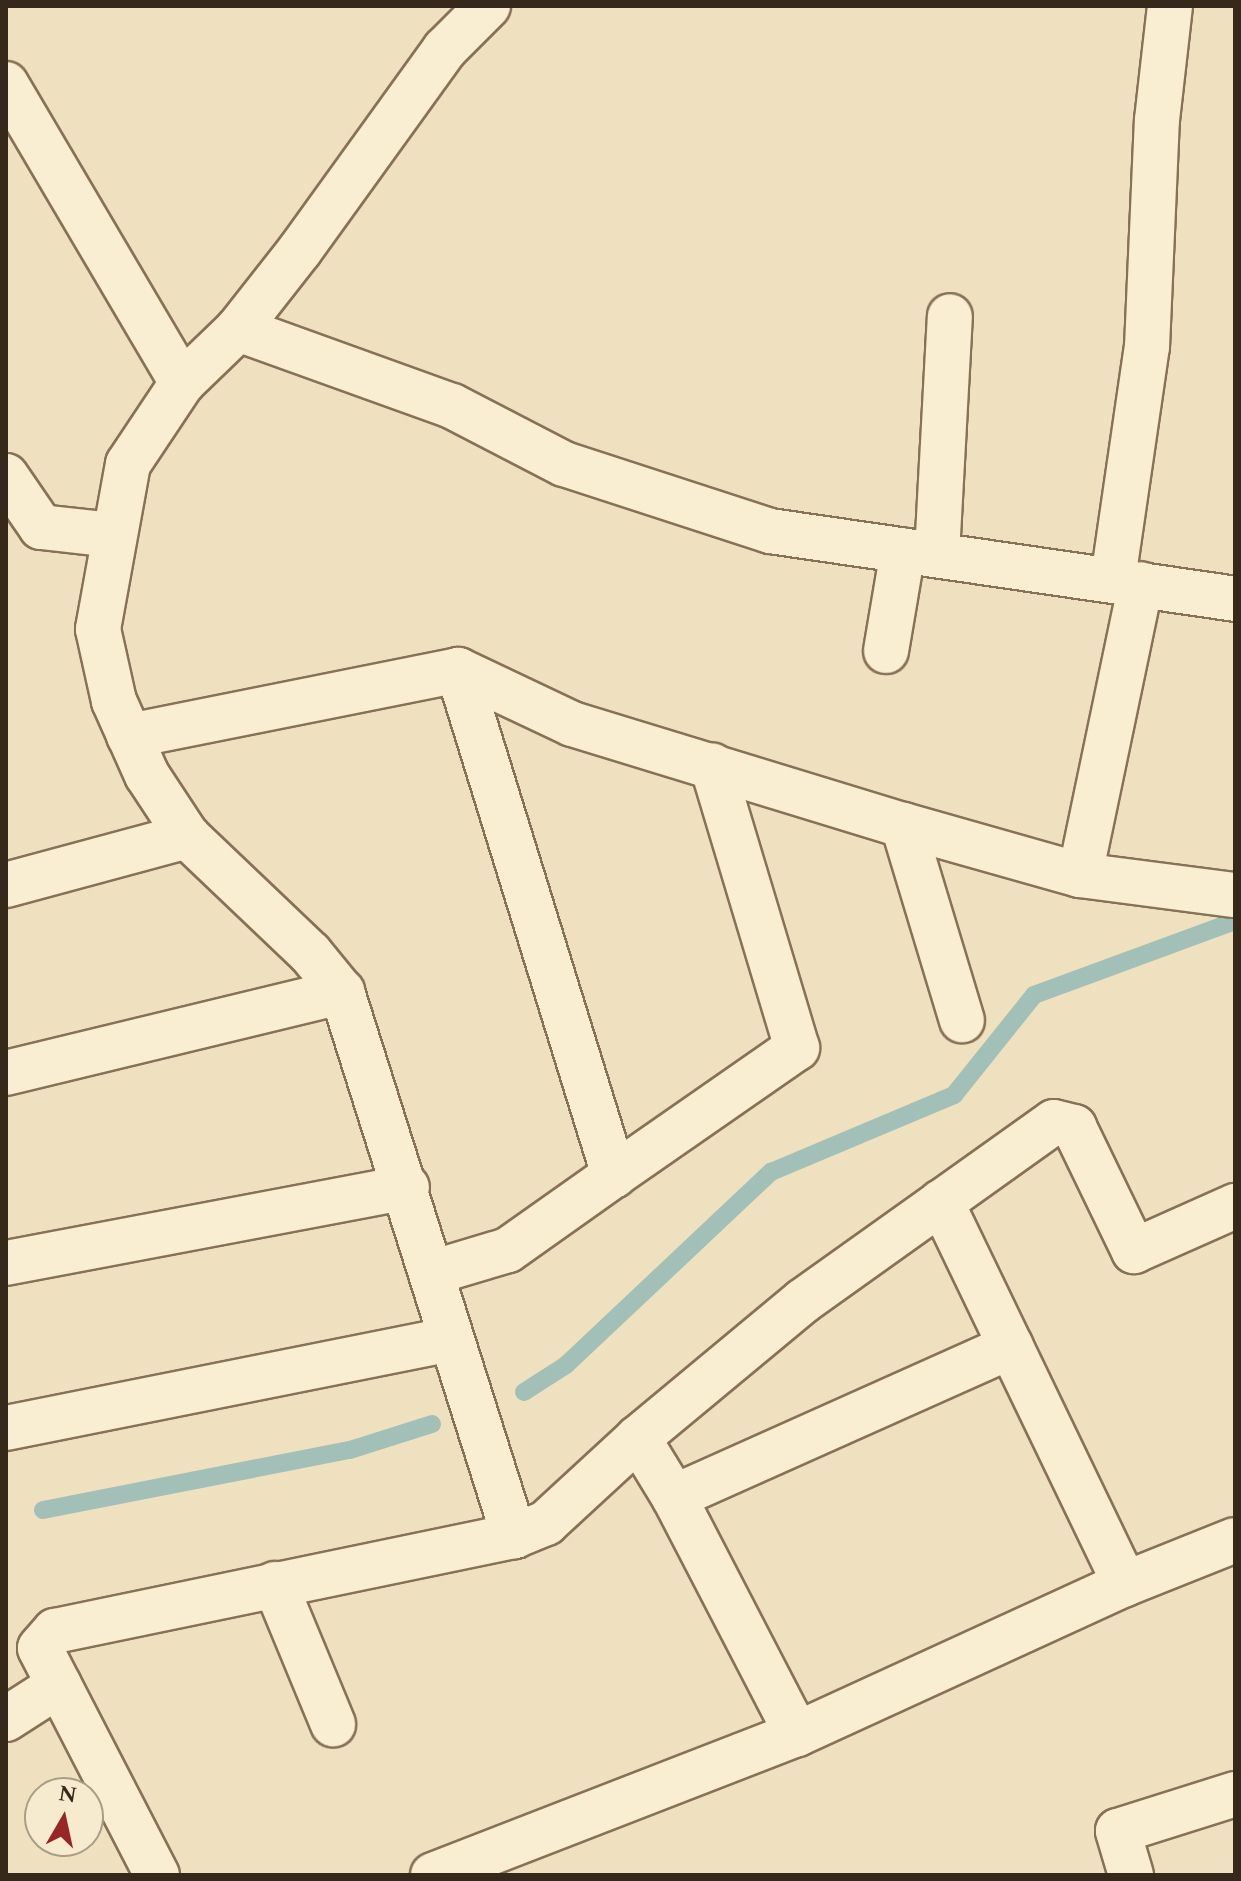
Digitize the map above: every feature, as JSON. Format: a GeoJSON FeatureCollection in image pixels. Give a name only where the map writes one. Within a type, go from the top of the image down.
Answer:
{"type":"FeatureCollection","features":[{"type":"Feature","properties":{"kind":"street"},"geometry":{"type":"LineString","coordinates":[[488,6],[445,49],[238,329],[182,383],[128,464],[112,535],[98,629],[114,701],[129,736],[147,775],[187,836],[310,953],[342,992],[407,1187],[451,1339],[514,1536]]}},
{"type":"Feature","properties":{"kind":"street"},"geometry":{"type":"LineString","coordinates":[[1080,875],[1127,581],[1147,347],[1157,120],[1170,6]]}},
{"type":"Feature","properties":{"kind":"street"},"geometry":{"type":"LineString","coordinates":[[6,84],[182,383]]}},
{"type":"Feature","properties":{"kind":"street"},"geometry":{"type":"LineString","coordinates":[[886,651],[920,552],[950,316]]}},
{"type":"Feature","properties":{"kind":"street"},"geometry":{"type":"LineString","coordinates":[[238,329],[452,406],[564,464],[770,531],[1235,599]]}},
{"type":"Feature","properties":{"kind":"street"},"geometry":{"type":"LineString","coordinates":[[6,476],[41,527],[112,535]]}},
{"type":"Feature","properties":{"kind":"street"},"geometry":{"type":"LineString","coordinates":[[129,736],[458,670],[572,724],[903,825],[1080,875],[1235,895]]}},
{"type":"Feature","properties":{"kind":"street"},"geometry":{"type":"LineString","coordinates":[[458,670],[614,1175]]}},
{"type":"Feature","properties":{"kind":"street"},"geometry":{"type":"LineString","coordinates":[[431,1273],[508,1250],[797,1048],[712,765]]}},
{"type":"Feature","properties":{"kind":"street"},"geometry":{"type":"LineString","coordinates":[[903,825],[962,1020]]}},
{"type":"Feature","properties":{"kind":"street"},"geometry":{"type":"LineString","coordinates":[[6,885],[187,836]]}},
{"type":"Feature","properties":{"kind":"street"},"geometry":{"type":"LineString","coordinates":[[6,1073],[342,992]]}},
{"type":"Feature","properties":{"kind":"street"},"geometry":{"type":"LineString","coordinates":[[144,1870],[40,1648],[55,1631],[514,1536],[546,1523],[638,1438],[803,1301],[1054,1122],[1074,1127],[1134,1251],[1234,1207]]}},
{"type":"Feature","properties":{"kind":"street"},"geometry":{"type":"LineString","coordinates":[[6,1263],[407,1187]]}},
{"type":"Feature","properties":{"kind":"street"},"geometry":{"type":"LineString","coordinates":[[941,1202],[1125,1584]]}},
{"type":"Feature","properties":{"kind":"street"},"geometry":{"type":"LineString","coordinates":[[6,1428],[451,1339]]}},
{"type":"Feature","properties":{"kind":"street"},"geometry":{"type":"LineString","coordinates":[[674,1497],[1011,1346]]}},
{"type":"Feature","properties":{"kind":"street"},"geometry":{"type":"LineString","coordinates":[[638,1438],[674,1497],[797,1734]]}},
{"type":"Feature","properties":{"kind":"street"},"geometry":{"type":"LineString","coordinates":[[433,1875],[797,1734],[1125,1584],[1235,1540]]}},
{"type":"Feature","properties":{"kind":"street"},"geometry":{"type":"LineString","coordinates":[[275,1584],[333,1724]]}},
{"type":"Feature","properties":{"kind":"street"},"geometry":{"type":"LineString","coordinates":[[6,1719],[59,1685]]}},
{"type":"Feature","properties":{"kind":"street"},"geometry":{"type":"LineString","coordinates":[[1131,1875],[1118,1831],[1235,1794]]}},
{"type":"Feature","properties":{"kind":"waterway"},"geometry":{"type":"LineString","coordinates":[[524,1392],[566,1365],[771,1172],[954,1095],[1034,995],[1235,921]]}},
{"type":"Feature","properties":{"kind":"waterway"},"geometry":{"type":"LineString","coordinates":[[43,1510],[350,1450],[432,1424]]}}]}
